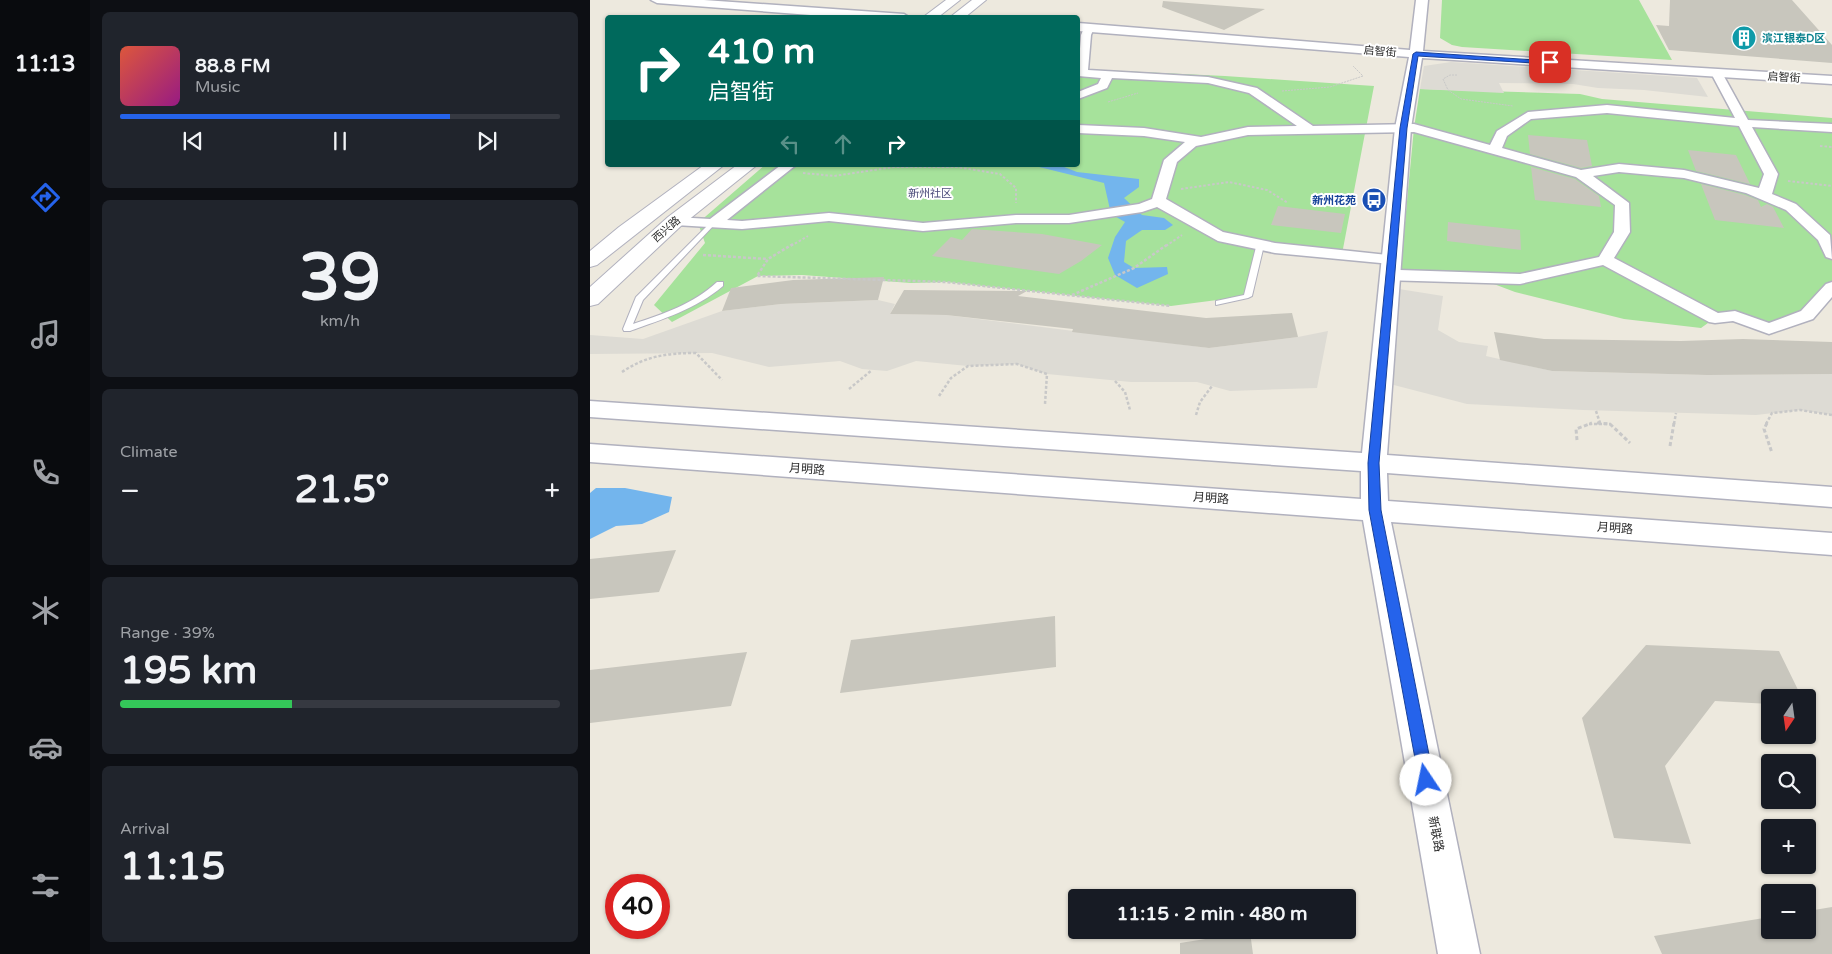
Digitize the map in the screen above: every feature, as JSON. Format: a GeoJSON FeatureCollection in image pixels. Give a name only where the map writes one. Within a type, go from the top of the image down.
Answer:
{"type":"FeatureCollection","features":[{"type":"Feature","properties":{"kind":"main road"},"geometry":{"type":"LineString","coordinates":[[932,15],[954,0]]}},
{"type":"Feature","properties":{"kind":"main road"},"geometry":{"type":"LineString","coordinates":[[960,15],[980,0]]}},
{"type":"Feature","properties":{"kind":"main road","name":"西兴路"},"geometry":{"type":"LineString","coordinates":[[590,261],[626,231],[712,167]]}},
{"type":"Feature","properties":{"kind":"main road","name":"西兴路"},"geometry":{"type":"LineString","coordinates":[[590,299],[675,221],[745,167]]}},
{"type":"Feature","properties":{"kind":"street"},"geometry":{"type":"LineString","coordinates":[[657,0],[863,15]]}},
{"type":"Feature","properties":{"kind":"street","name":"新联路"},"geometry":{"type":"LineString","coordinates":[[1422,0],[1416,54],[1404,128],[1390,268],[1374,463],[1375,510],[1459,954]]}},
{"type":"Feature","properties":{"kind":"street"},"geometry":{"type":"LineString","coordinates":[[1083,28],[1086,35],[1080,73],[1208,80],[1253,90],[1310,129]]}},
{"type":"Feature","properties":{"kind":"street","name":"启智街"},"geometry":{"type":"LineString","coordinates":[[1083,28],[1416,54],[1832,80]]}},
{"type":"Feature","properties":{"kind":"street"},"geometry":{"type":"LineString","coordinates":[[1717,73],[1771,174],[1764,195]]}},
{"type":"Feature","properties":{"kind":"street"},"geometry":{"type":"LineString","coordinates":[[1080,94],[1103,86],[1108,74]]}},
{"type":"Feature","properties":{"kind":"street"},"geometry":{"type":"LineString","coordinates":[[1495,149],[1501,134],[1528,116],[1607,110],[1744,123],[1832,128]]}},
{"type":"Feature","properties":{"kind":"street"},"geometry":{"type":"LineString","coordinates":[[675,221],[742,225],[829,217],[923,227],[1016,219],[1069,219],[1105,215],[1142,208],[1160,197],[1171,160],[1192,143],[1248,131],[1414,128],[1581,174],[1622,203],[1622,232],[1605,260]]}},
{"type":"Feature","properties":{"kind":"street"},"geometry":{"type":"LineString","coordinates":[[1080,129],[1144,132],[1202,141]]}},
{"type":"Feature","properties":{"kind":"street"},"geometry":{"type":"LineString","coordinates":[[712,224],[786,167]]}},
{"type":"Feature","properties":{"kind":"street"},"geometry":{"type":"LineString","coordinates":[[1581,174],[1619,168],[1684,174],[1751,190],[1791,206],[1825,238],[1832,254]]}},
{"type":"Feature","properties":{"kind":"street"},"geometry":{"type":"LineString","coordinates":[[1160,197],[1218,236],[1390,268],[1400,275],[1520,279],[1605,260],[1715,318],[1735,316],[1769,329],[1807,314],[1832,287]]}},
{"type":"Feature","properties":{"kind":"street"},"geometry":{"type":"LineString","coordinates":[[590,409],[1374,463],[1832,497]]}},
{"type":"Feature","properties":{"kind":"street","name":"月明路"},"geometry":{"type":"LineString","coordinates":[[590,453],[1832,544]]}},
{"type":"Feature","properties":{"kind":"lane"},"geometry":{"type":"LineString","coordinates":[[712,224],[639,299],[627,329],[668,315],[710,294],[720,284]]}},
{"type":"Feature","properties":{"kind":"lane"},"geometry":{"type":"LineString","coordinates":[[1218,303],[1248,296],[1260,245]]}},
{"type":"Feature","properties":{"kind":"path"},"geometry":{"type":"LineString","coordinates":[[1259,95],[1299,88],[1330,87],[1363,76],[1350,63]]}},
{"type":"Feature","properties":{"kind":"path"},"geometry":{"type":"LineString","coordinates":[[1459,75],[1450,75],[1443,79],[1448,90],[1461,99],[1524,107],[1553,114]]}},
{"type":"Feature","properties":{"kind":"path"},"geometry":{"type":"LineString","coordinates":[[1814,145],[1832,147]]}},
{"type":"Feature","properties":{"kind":"path"},"geometry":{"type":"LineString","coordinates":[[802,173],[834,176],[894,167],[957,167],[1000,174],[1016,188],[1016,219]]}},
{"type":"Feature","properties":{"kind":"path"},"geometry":{"type":"LineString","coordinates":[[1770,179],[1832,186]]}},
{"type":"Feature","properties":{"kind":"path"},"geometry":{"type":"LineString","coordinates":[[1160,197],[1230,182],[1267,190],[1288,203]]}},
{"type":"Feature","properties":{"kind":"path"},"geometry":{"type":"LineString","coordinates":[[838,218],[768,259],[758,276],[802,275],[911,283],[946,282],[1171,306]]}},
{"type":"Feature","properties":{"kind":"path"},"geometry":{"type":"LineString","coordinates":[[1071,296],[1134,268],[1199,225]]}},
{"type":"Feature","properties":{"kind":"path"},"geometry":{"type":"LineString","coordinates":[[683,254],[768,259]]}},
{"type":"Feature","properties":{"kind":"path"},"geometry":{"type":"LineString","coordinates":[[622,372],[637,361],[659,353],[696,353],[722,380]]}},
{"type":"Feature","properties":{"kind":"path"},"geometry":{"type":"LineString","coordinates":[[939,396],[950,378],[968,366],[1017,364],[1047,374],[1045,404]]}},
{"type":"Feature","properties":{"kind":"path"},"geometry":{"type":"LineString","coordinates":[[849,389],[872,370]]}},
{"type":"Feature","properties":{"kind":"path"},"geometry":{"type":"LineString","coordinates":[[1115,381],[1124,392],[1130,410]]}},
{"type":"Feature","properties":{"kind":"path"},"geometry":{"type":"LineString","coordinates":[[1196,415],[1200,402],[1212,386]]}},
{"type":"Feature","properties":{"kind":"path"},"geometry":{"type":"LineString","coordinates":[[1772,453],[1764,429],[1772,413],[1800,410],[1832,415]]}},
{"type":"Feature","properties":{"kind":"path"},"geometry":{"type":"LineString","coordinates":[[1596,411],[1600,423]]}},
{"type":"Feature","properties":{"kind":"path"},"geometry":{"type":"LineString","coordinates":[[1670,446],[1676,413]]}},
{"type":"Feature","properties":{"kind":"path"},"geometry":{"type":"LineString","coordinates":[[1577,440],[1576,429],[1592,423],[1600,423],[1610,424],[1630,444]]}},
{"type":"Feature","properties":{"kind":"green space"},"geometry":{"type":"Polygon","coordinates":[[[1442,0],[1639,0],[1672,60],[1452,45],[1440,38],[1442,0]]]}},
{"type":"Feature","properties":{"kind":"green space"},"geometry":{"type":"Polygon","coordinates":[[[1080,69],[1374,86],[1342,254],[1260,245],[1248,296],[1171,306],[946,282],[911,283],[802,275],[758,276],[672,322],[654,305],[705,243],[698,223],[763,167],[1080,167],[1080,69]]]}},
{"type":"Feature","properties":{"kind":"green space"},"geometry":{"type":"Polygon","coordinates":[[[1420,89],[1580,94],[1602,99],[1832,118],[1832,294],[1807,315],[1769,329],[1735,316],[1715,318],[1701,328],[1624,319],[1515,292],[1478,278],[1400,275],[1414,128],[1420,89]]]}},
{"type":"Feature","properties":{"kind":"shaded area"},"geometry":{"type":"Polygon","coordinates":[[[1451,62],[1697,78],[1708,97],[1644,90],[1598,88],[1573,84],[1499,83],[1504,93],[1420,89],[1424,66],[1451,62]]]}},
{"type":"Feature","properties":{"kind":"shaded area"},"geometry":{"type":"Polygon","coordinates":[[[1399,289],[1443,296],[1438,330],[1459,342],[1488,346],[1486,356],[1552,371],[1707,375],[1832,374],[1832,415],[1800,410],[1756,415],[1583,410],[1467,404],[1390,384],[1399,289]]]}},
{"type":"Feature","properties":{"kind":"shaded area"},"geometry":{"type":"Polygon","coordinates":[[[878,300],[895,304],[890,314],[946,315],[1209,348],[1298,337],[1328,331],[1317,388],[1230,391],[1197,382],[1131,382],[1047,374],[1017,364],[968,366],[916,361],[887,371],[862,369],[840,361],[769,367],[712,353],[590,354],[590,335],[643,339],[722,311],[781,304],[878,300]]]}},
{"type":"Feature","properties":{"kind":"water"},"geometry":{"type":"Polygon","coordinates":[[[1039,167],[1064,167],[1077,172],[1139,179],[1139,187],[1124,198],[1142,215],[1164,218],[1173,225],[1165,230],[1142,230],[1126,241],[1124,262],[1134,268],[1167,267],[1168,274],[1137,288],[1115,275],[1108,258],[1115,237],[1125,222],[1111,214],[1104,183],[1039,167]]]}},
{"type":"Feature","properties":{"kind":"water"},"geometry":{"type":"Polygon","coordinates":[[[596,488],[625,488],[672,497],[669,512],[642,524],[616,526],[590,539],[590,493],[596,488]]]}},
{"type":"Feature","properties":{"kind":"building","name":"滨江银泰D区"},"geometry":{"type":"Polygon","coordinates":[[[1670,0],[1792,0],[1832,45],[1832,63],[1669,50],[1656,25],[1669,26],[1670,0]]]}},
{"type":"Feature","properties":{"kind":"building"},"geometry":{"type":"Polygon","coordinates":[[[1163,1],[1265,9],[1224,30],[1162,7],[1163,1]]]}},
{"type":"Feature","properties":{"kind":"building"},"geometry":{"type":"Polygon","coordinates":[[[1528,135],[1587,140],[1592,166],[1581,168],[1530,154],[1528,135]]]}},
{"type":"Feature","properties":{"kind":"building"},"geometry":{"type":"Polygon","coordinates":[[[1688,150],[1736,155],[1750,184],[1696,171],[1688,150]]]}},
{"type":"Feature","properties":{"kind":"building"},"geometry":{"type":"Polygon","coordinates":[[[1531,167],[1575,179],[1599,196],[1601,207],[1535,200],[1531,167]]]}},
{"type":"Feature","properties":{"kind":"building"},"geometry":{"type":"Polygon","coordinates":[[[1701,184],[1745,195],[1758,200],[1761,207],[1767,204],[1773,207],[1784,228],[1715,220],[1701,184]]]}},
{"type":"Feature","properties":{"kind":"building"},"geometry":{"type":"Polygon","coordinates":[[[1278,206],[1345,214],[1341,233],[1271,225],[1278,206]]]}},
{"type":"Feature","properties":{"kind":"building"},"geometry":{"type":"Polygon","coordinates":[[[1448,222],[1520,230],[1521,250],[1447,241],[1448,222]]]}},
{"type":"Feature","properties":{"kind":"building"},"geometry":{"type":"Polygon","coordinates":[[[972,229],[1042,234],[1102,245],[1081,261],[1059,274],[932,256],[951,237],[962,240],[972,229]]]}},
{"type":"Feature","properties":{"kind":"building"},"geometry":{"type":"Polygon","coordinates":[[[884,277],[878,300],[781,304],[722,311],[731,288],[793,280],[884,277]]]}},
{"type":"Feature","properties":{"kind":"building"},"geometry":{"type":"Polygon","coordinates":[[[904,290],[1027,291],[1018,296],[1206,318],[1292,313],[1298,337],[1209,348],[1072,332],[1073,329],[946,315],[890,314],[904,290]]]}},
{"type":"Feature","properties":{"kind":"building"},"geometry":{"type":"Polygon","coordinates":[[[1494,332],[1544,339],[1681,341],[1743,339],[1832,342],[1832,374],[1707,375],[1552,371],[1500,360],[1494,332]]]}},
{"type":"Feature","properties":{"kind":"building"},"geometry":{"type":"Polygon","coordinates":[[[676,550],[659,592],[590,599],[590,559],[676,550]]]}},
{"type":"Feature","properties":{"kind":"building"},"geometry":{"type":"Polygon","coordinates":[[[1055,616],[1056,667],[840,693],[851,640],[1055,616]]]}},
{"type":"Feature","properties":{"kind":"building"},"geometry":{"type":"Polygon","coordinates":[[[1646,645],[1779,651],[1798,689],[1761,689],[1761,704],[1715,701],[1665,766],[1691,844],[1614,838],[1582,718],[1646,645]]]}},
{"type":"Feature","properties":{"kind":"building"},"geometry":{"type":"Polygon","coordinates":[[[747,652],[731,706],[590,723],[590,670],[747,652]]]}},
{"type":"Feature","properties":{"kind":"building"},"geometry":{"type":"Polygon","coordinates":[[[1832,907],[1832,954],[1662,954],[1654,936],[1761,918],[1761,939],[1816,939],[1816,910],[1832,907]]]}},
{"type":"Feature","properties":{"kind":"building"},"geometry":{"type":"Polygon","coordinates":[[[1205,939],[1251,939],[1253,954],[1180,954],[1180,943],[1205,939]]]}},
{"type":"Feature","properties":{"kind":"place","name":"滨江银泰D区"},"geometry":{"type":"Point","coordinates":[1744,38]}},
{"type":"Feature","properties":{"kind":"place","name":"新州花苑"},"geometry":{"type":"Point","coordinates":[1374,200]}},
{"type":"Feature","properties":{"kind":"district","name":"新州社区"},"geometry":{"type":"Point","coordinates":[930,193]}},
{"type":"Feature","properties":{"kind":"route"},"geometry":{"type":"LineString","coordinates":[[1426,780],[1375,510],[1374,463],[1389,277],[1404,128],[1416,54],[1550,62]]}}]}
